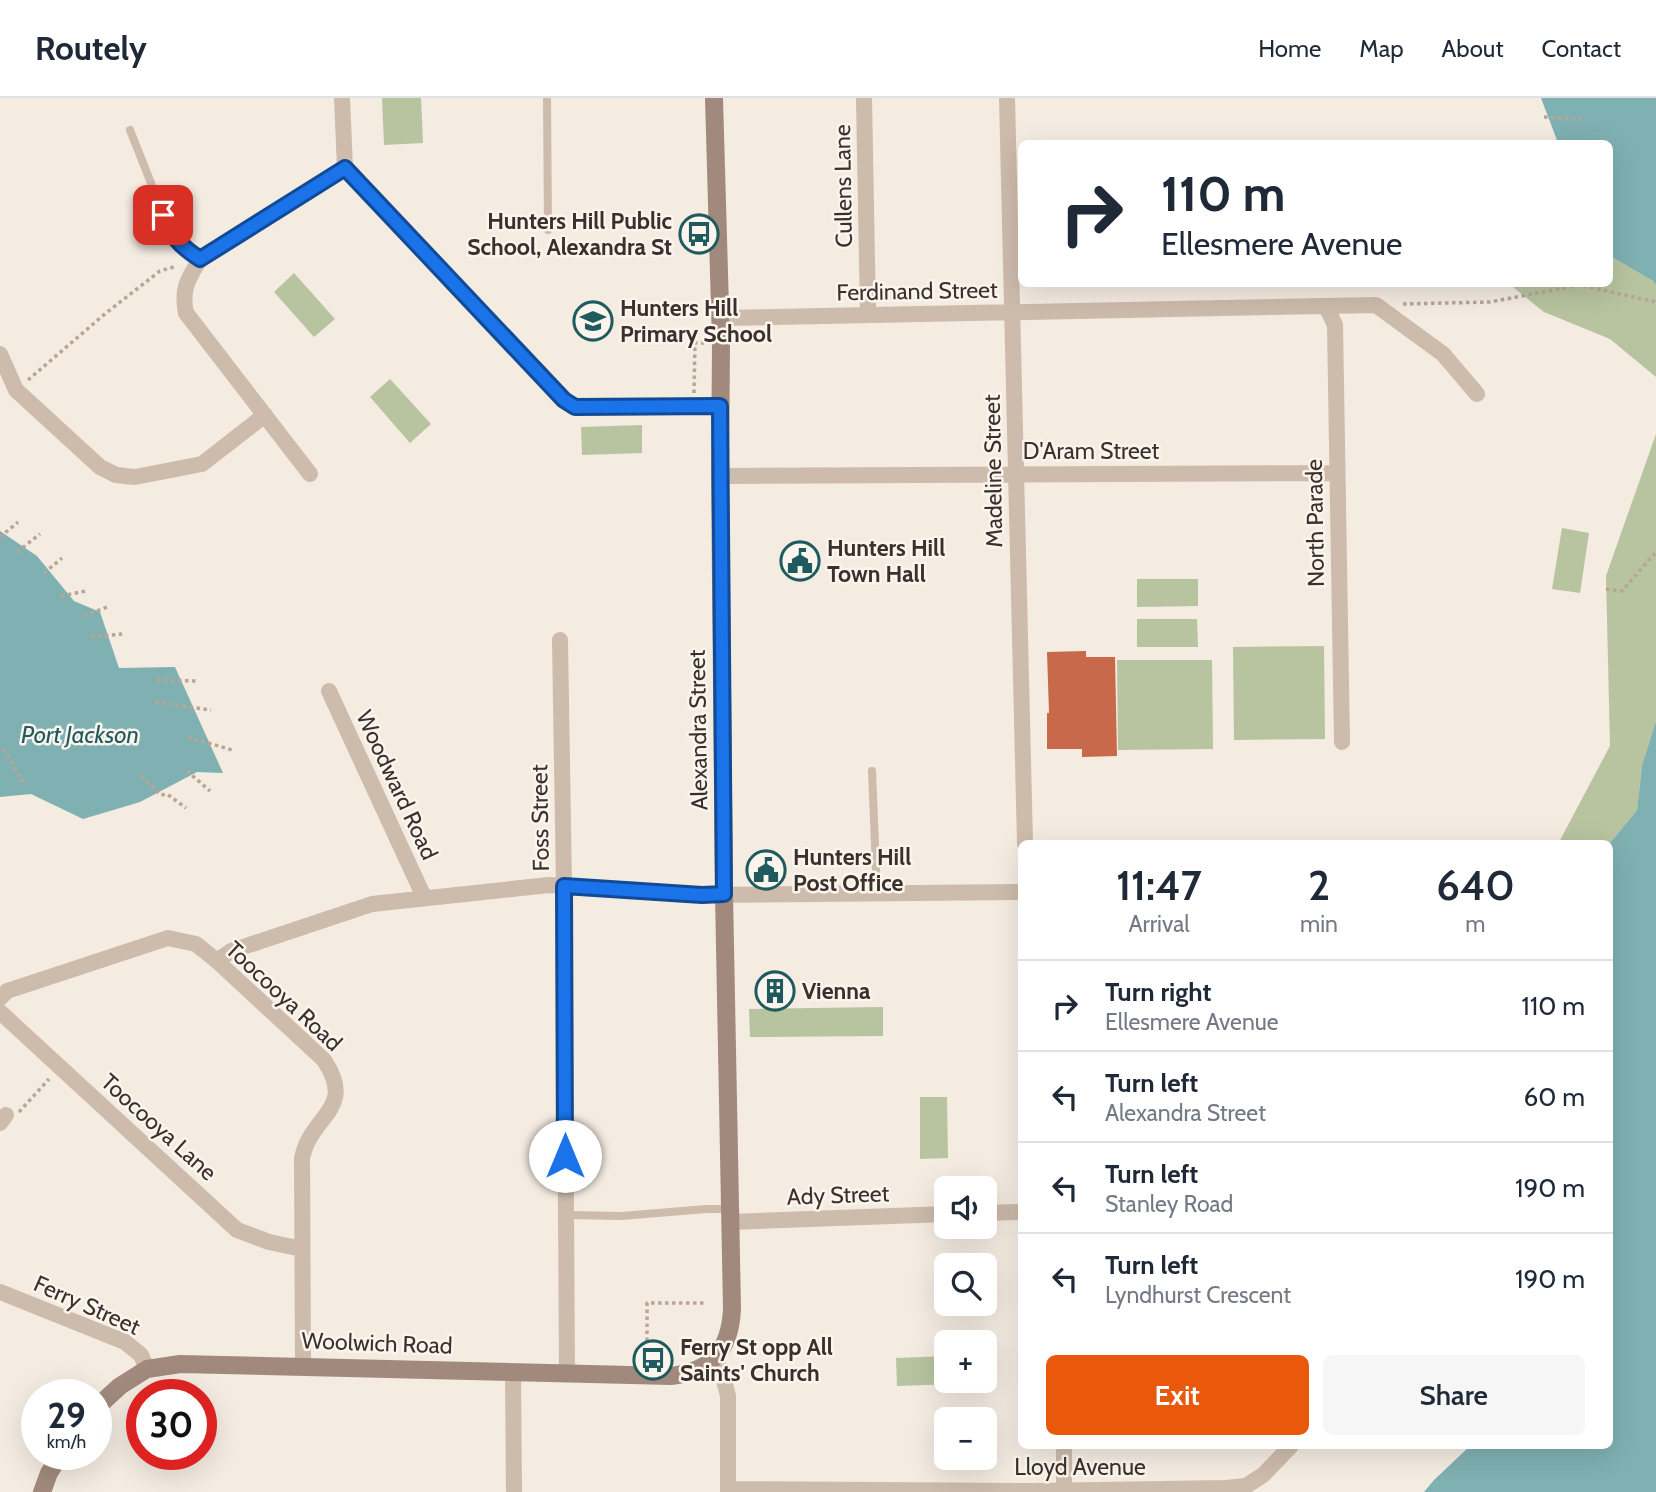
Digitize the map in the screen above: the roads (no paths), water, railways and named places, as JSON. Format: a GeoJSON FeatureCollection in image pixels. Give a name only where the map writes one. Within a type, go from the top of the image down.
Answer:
{"type":"FeatureCollection","features":[{"type":"Feature","properties":{"kind":"street"},"geometry":{"type":"LineString","coordinates":[[342,98],[345,168],[564,400],[575,407],[720,406]]}},
{"type":"Feature","properties":{"kind":"street","name":"Alexandra Street"},"geometry":{"type":"LineString","coordinates":[[714,98],[720,318],[724,894],[731,1319],[727,1340],[715,1357]]}},
{"type":"Feature","properties":{"kind":"street","name":"Cullens Lane"},"geometry":{"type":"LineString","coordinates":[[864,98],[867,315]]}},
{"type":"Feature","properties":{"kind":"street","name":"Madeline Street"},"geometry":{"type":"LineString","coordinates":[[1007,98],[1025,840]]}},
{"type":"Feature","properties":{"kind":"street"},"geometry":{"type":"LineString","coordinates":[[310,474],[186,313],[183,298],[187,282],[200,259],[345,168]]}},
{"type":"Feature","properties":{"kind":"street","name":"Ferdinand Street"},"geometry":{"type":"LineString","coordinates":[[720,318],[1376,305],[1443,354],[1476,394]]}},
{"type":"Feature","properties":{"kind":"street","name":"North Parade"},"geometry":{"type":"LineString","coordinates":[[1326,306],[1335,325],[1342,742]]}},
{"type":"Feature","properties":{"kind":"street"},"geometry":{"type":"LineString","coordinates":[[0,354],[16,390],[100,467],[116,475],[135,477],[202,464],[265,415]]}},
{"type":"Feature","properties":{"kind":"street","name":"D'Aram Street"},"geometry":{"type":"LineString","coordinates":[[720,476],[1336,473]]}},
{"type":"Feature","properties":{"kind":"street","name":"Foss Street"},"geometry":{"type":"LineString","coordinates":[[560,640],[567,1374]]}},
{"type":"Feature","properties":{"kind":"street","name":"Woodward Road"},"geometry":{"type":"LineString","coordinates":[[329,691],[424,897]]}},
{"type":"Feature","properties":{"kind":"street"},"geometry":{"type":"LineString","coordinates":[[217,961],[231,951],[372,904],[549,885],[702,895],[1018,892]]}},
{"type":"Feature","properties":{"kind":"street","name":"Toocooya Road"},"geometry":{"type":"LineString","coordinates":[[0,998],[7,991],[168,938],[195,944],[217,961],[324,1060],[336,1084],[336,1097],[304,1145],[302,1158],[303,1366]]}},
{"type":"Feature","properties":{"kind":"street","name":"Toocooya Lane"},"geometry":{"type":"LineString","coordinates":[[0,1013],[237,1230],[269,1242],[302,1249]]}},
{"type":"Feature","properties":{"kind":"street"},"geometry":{"type":"LineString","coordinates":[[997,1213],[1018,1212]]}},
{"type":"Feature","properties":{"kind":"street","name":"Ady Street"},"geometry":{"type":"LineString","coordinates":[[730,1215],[934,1214]]}},
{"type":"Feature","properties":{"kind":"street","name":"Ferry Street"},"geometry":{"type":"LineString","coordinates":[[0,1292],[125,1342],[141,1355],[147,1370]]}},
{"type":"Feature","properties":{"kind":"street"},"geometry":{"type":"LineString","coordinates":[[715,1357],[728,1395],[728,1491]]}},
{"type":"Feature","properties":{"kind":"street","name":"Woolwich Road"},"geometry":{"type":"LineString","coordinates":[[112,1393],[147,1370],[180,1364],[671,1376],[694,1371],[715,1357]]}},
{"type":"Feature","properties":{"kind":"street"},"geometry":{"type":"LineString","coordinates":[[513,1372],[514,1492]]}},
{"type":"Feature","properties":{"kind":"street"},"geometry":{"type":"LineString","coordinates":[[1064,1449],[1065,1491]]}},
{"type":"Feature","properties":{"kind":"street","name":"Lloyd Avenue"},"geometry":{"type":"LineString","coordinates":[[728,1491],[1034,1492],[1226,1488],[1246,1486],[1263,1475],[1288,1449]]}},
{"type":"Feature","properties":{"kind":"street"},"geometry":{"type":"LineString","coordinates":[[41,1492],[51,1470]]}},
{"type":"Feature","properties":{"kind":"lane"},"geometry":{"type":"LineString","coordinates":[[547,98],[548,230]]}},
{"type":"Feature","properties":{"kind":"lane"},"geometry":{"type":"LineString","coordinates":[[130,130],[170,231],[181,246],[200,259]]}},
{"type":"Feature","properties":{"kind":"lane"},"geometry":{"type":"LineString","coordinates":[[872,771],[877,893]]}},
{"type":"Feature","properties":{"kind":"lane"},"geometry":{"type":"LineString","coordinates":[[566,1215],[622,1216],[706,1209],[730,1215]]}},
{"type":"Feature","properties":{"kind":"water"},"geometry":{"type":"Polygon","coordinates":[[[1541,98],[1656,98],[1656,285],[1613,258],[1613,140],[1557,140],[1541,98]]]}},
{"type":"Feature","properties":{"kind":"water","name":"Port Jackson"},"geometry":{"type":"Polygon","coordinates":[[[0,531],[37,556],[74,601],[100,612],[119,668],[175,667],[223,773],[197,772],[140,802],[83,819],[31,794],[0,797],[0,531]]]}},
{"type":"Feature","properties":{"kind":"water"},"geometry":{"type":"Polygon","coordinates":[[[1656,721],[1656,1492],[1424,1492],[1467,1449],[1613,1449],[1612,840],[1637,810],[1642,765],[1656,721]]]}},
{"type":"Feature","properties":{"kind":"place","name":"Hunters Hill Public School, Alexandra St"},"geometry":{"type":"Point","coordinates":[699,234]}},
{"type":"Feature","properties":{"kind":"place","name":"Hunters Hill Primary School"},"geometry":{"type":"Point","coordinates":[593,321]}},
{"type":"Feature","properties":{"kind":"place","name":"Hunters Hill Town Hall"},"geometry":{"type":"Point","coordinates":[800,561]}},
{"type":"Feature","properties":{"kind":"place","name":"Hunters Hill Post Office"},"geometry":{"type":"Point","coordinates":[766,870]}},
{"type":"Feature","properties":{"kind":"place","name":"Vienna"},"geometry":{"type":"Point","coordinates":[775,991]}},
{"type":"Feature","properties":{"kind":"place","name":"Ferry St opp All Saints' Church"},"geometry":{"type":"Point","coordinates":[653,1360]}}]}
